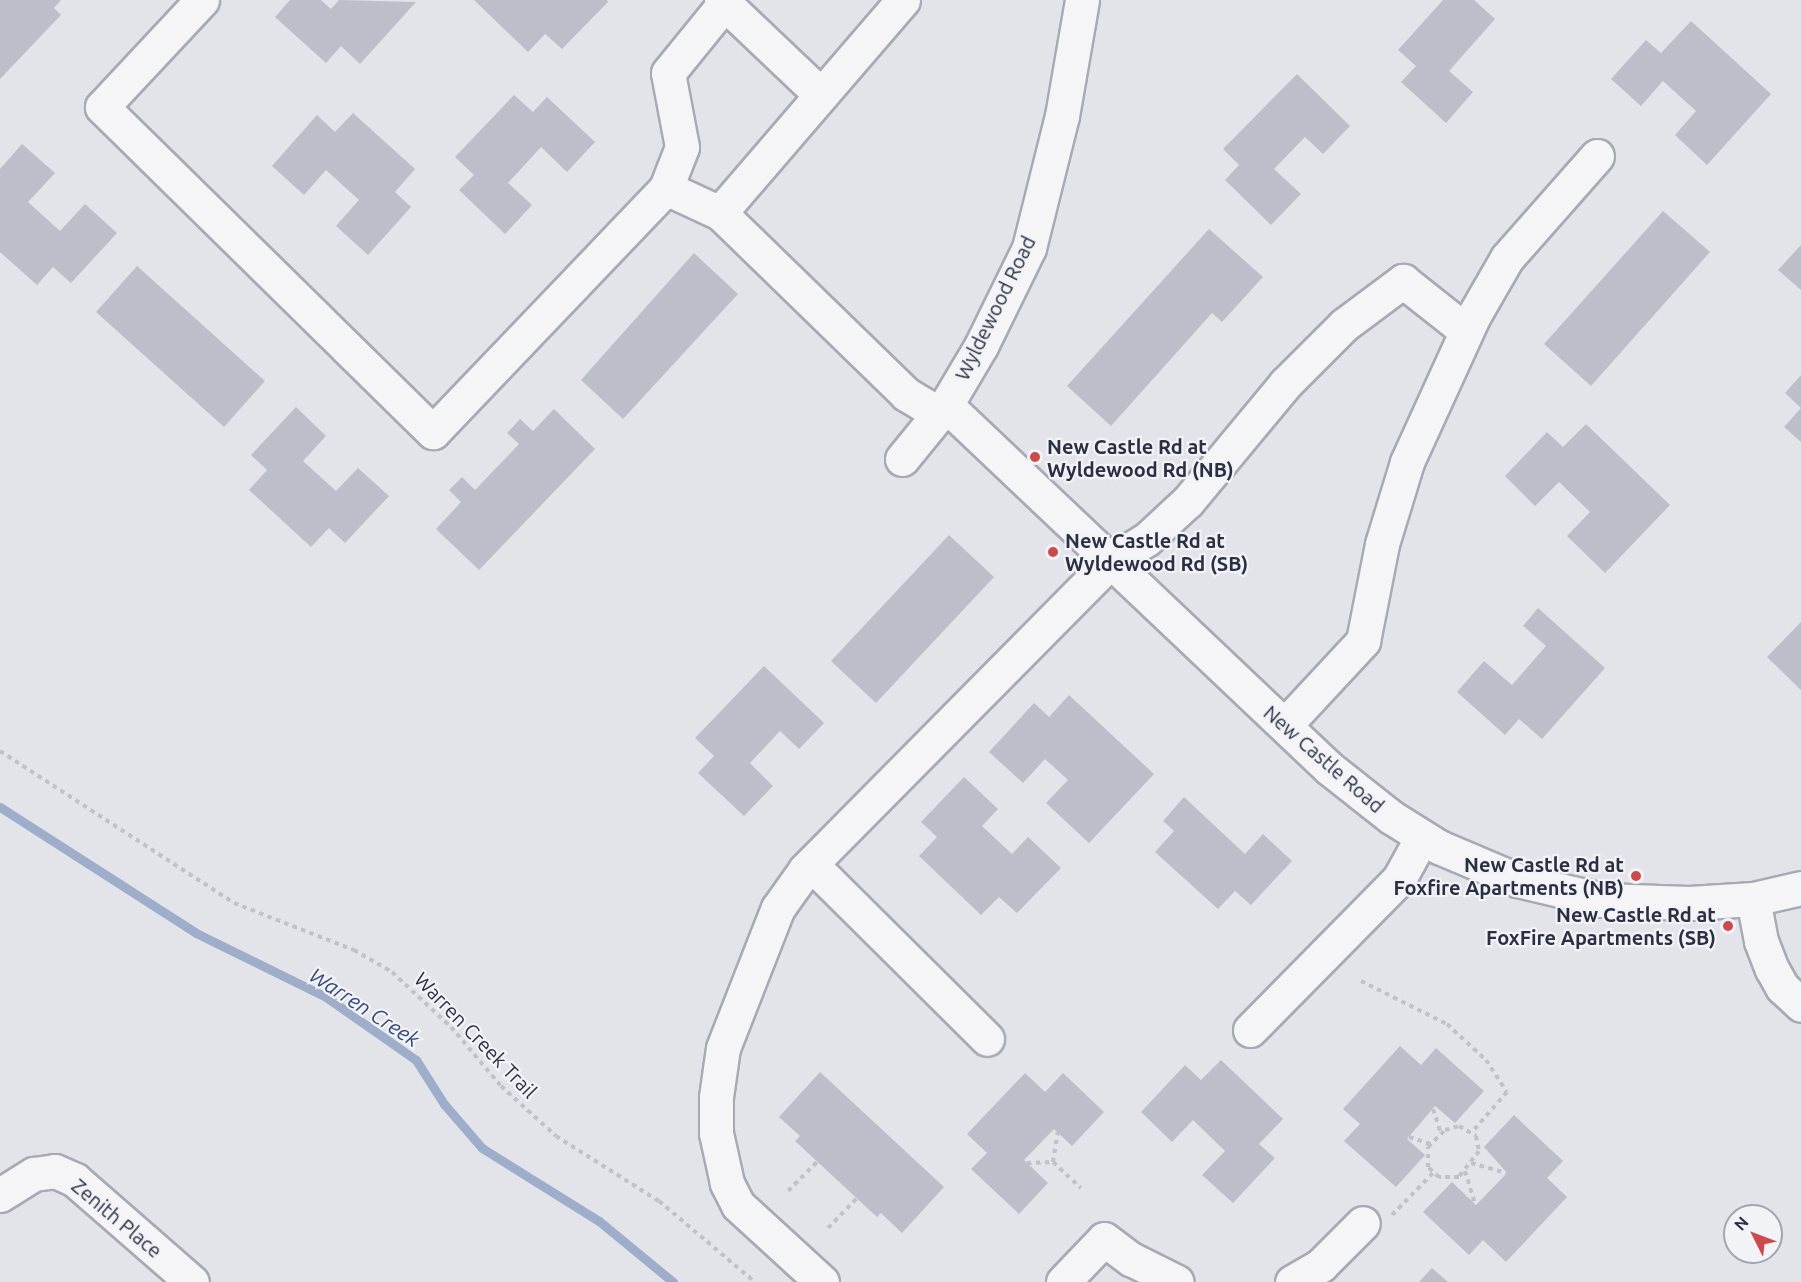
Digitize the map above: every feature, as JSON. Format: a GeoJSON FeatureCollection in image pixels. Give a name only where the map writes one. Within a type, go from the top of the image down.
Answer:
{"type":"FeatureCollection","features":[{"type":"Feature","properties":{"kind":"street"},"geometry":{"type":"LineString","coordinates":[[202,0],[102,107],[433,432],[666,188],[682,147],[668,73],[723,2],[821,95]]}},
{"type":"Feature","properties":{"kind":"street"},"geometry":{"type":"LineString","coordinates":[[720,213],[903,0]]}},
{"type":"Feature","properties":{"kind":"street","name":"Wyldewood Road"},"geometry":{"type":"LineString","coordinates":[[902,459],[943,410],[981,346],[1029,248],[1062,116],[1082,0]]}},
{"type":"Feature","properties":{"kind":"street"},"geometry":{"type":"LineString","coordinates":[[1285,725],[1363,641],[1382,544],[1407,462],[1466,332],[1507,258],[1597,156]]}},
{"type":"Feature","properties":{"kind":"street","name":"New Castle Road"},"geometry":{"type":"LineString","coordinates":[[666,188],[720,213],[906,394],[943,410],[1111,561],[1358,793],[1422,837],[1517,880],[1602,900],[1661,905],[1753,899],[1801,888]]}},
{"type":"Feature","properties":{"kind":"street"},"geometry":{"type":"LineString","coordinates":[[822,1282],[738,1205],[727,1183],[716,1132],[716,1097],[733,1019],[778,908],[811,864],[1111,561],[1147,539],[1188,501],[1285,384],[1344,325],[1403,281],[1466,332]]}},
{"type":"Feature","properties":{"kind":"street"},"geometry":{"type":"LineString","coordinates":[[1250,1030],[1399,879],[1422,837]]}},
{"type":"Feature","properties":{"kind":"street"},"geometry":{"type":"LineString","coordinates":[[811,864],[987,1039]]}},
{"type":"Feature","properties":{"kind":"street"},"geometry":{"type":"LineString","coordinates":[[1753,899],[1761,940],[1772,969],[1782,987],[1801,1005]]}},
{"type":"Feature","properties":{"kind":"street","name":"Zenith Place"},"geometry":{"type":"LineString","coordinates":[[0,1195],[34,1174],[55,1171],[75,1180],[192,1282]]}},
{"type":"Feature","properties":{"kind":"street"},"geometry":{"type":"LineString","coordinates":[[1292,1282],[1321,1265],[1374,1222]]}},
{"type":"Feature","properties":{"kind":"street"},"geometry":{"type":"LineString","coordinates":[[1063,1282],[1104,1239],[1131,1259],[1177,1282]]}},
{"type":"Feature","properties":{"kind":"path","name":"Warren Creek Trail"},"geometry":{"type":"LineString","coordinates":[[0,751],[234,903],[354,950],[392,972],[451,1027],[501,1086],[556,1136],[659,1201],[755,1282]]}},
{"type":"Feature","properties":{"kind":"path"},"geometry":{"type":"LineString","coordinates":[[1361,981],[1447,1024],[1485,1060],[1507,1092],[1473,1131]]}},
{"type":"Feature","properties":{"kind":"path"},"geometry":{"type":"LineString","coordinates":[[1433,1109],[1442,1133]]}},
{"type":"Feature","properties":{"kind":"path"},"geometry":{"type":"LineString","coordinates":[[1459,1126],[1473,1131],[1479,1151],[1464,1171],[1452,1179],[1433,1173],[1426,1162],[1432,1144],[1442,1133],[1459,1126]]}},
{"type":"Feature","properties":{"kind":"path"},"geometry":{"type":"LineString","coordinates":[[1053,1162],[1058,1132]]}},
{"type":"Feature","properties":{"kind":"path"},"geometry":{"type":"LineString","coordinates":[[1409,1137],[1432,1144]]}},
{"type":"Feature","properties":{"kind":"path"},"geometry":{"type":"LineString","coordinates":[[788,1191],[817,1161]]}},
{"type":"Feature","properties":{"kind":"path"},"geometry":{"type":"LineString","coordinates":[[1027,1163],[1053,1162],[1081,1188]]}},
{"type":"Feature","properties":{"kind":"path"},"geometry":{"type":"LineString","coordinates":[[1471,1163],[1507,1173]]}},
{"type":"Feature","properties":{"kind":"path"},"geometry":{"type":"LineString","coordinates":[[1464,1171],[1475,1204]]}},
{"type":"Feature","properties":{"kind":"path"},"geometry":{"type":"LineString","coordinates":[[1374,1222],[1433,1173]]}},
{"type":"Feature","properties":{"kind":"path"},"geometry":{"type":"LineString","coordinates":[[828,1228],[856,1198]]}},
{"type":"Feature","properties":{"kind":"building"},"geometry":{"type":"Polygon","coordinates":[[[0,0],[61,0],[54,8],[61,15],[0,79],[0,0]]]}},
{"type":"Feature","properties":{"kind":"building"},"geometry":{"type":"Polygon","coordinates":[[[290,0],[321,0],[331,9],[339,0],[416,2],[360,64],[341,46],[326,63],[275,17],[290,0]]]}},
{"type":"Feature","properties":{"kind":"building"},"geometry":{"type":"Polygon","coordinates":[[[474,0],[607,0],[608,2],[562,49],[545,34],[528,52],[474,0]]]}},
{"type":"Feature","properties":{"kind":"building"},"geometry":{"type":"Polygon","coordinates":[[[1443,0],[1474,0],[1495,19],[1449,71],[1473,92],[1446,123],[1401,82],[1416,66],[1398,50],[1443,0]]]}},
{"type":"Feature","properties":{"kind":"building"},"geometry":{"type":"Polygon","coordinates":[[[1691,21],[1771,94],[1707,165],[1675,135],[1696,111],[1663,81],[1641,106],[1611,79],[1646,40],[1661,53],[1691,21]]]}},
{"type":"Feature","properties":{"kind":"building"},"geometry":{"type":"Polygon","coordinates":[[[1297,74],[1350,126],[1323,154],[1305,137],[1274,169],[1301,194],[1271,225],[1225,180],[1239,165],[1223,149],[1297,74]]]}},
{"type":"Feature","properties":{"kind":"building"},"geometry":{"type":"Polygon","coordinates":[[[514,95],[533,112],[547,97],[595,142],[567,172],[541,147],[508,183],[532,205],[505,234],[459,190],[474,175],[455,157],[514,95]]]}},
{"type":"Feature","properties":{"kind":"building"},"geometry":{"type":"Polygon","coordinates":[[[353,113],[415,169],[395,192],[411,207],[368,255],[336,226],[359,200],[326,170],[304,195],[272,166],[317,115],[335,132],[353,113]]]}},
{"type":"Feature","properties":{"kind":"building"},"geometry":{"type":"Polygon","coordinates":[[[22,144],[55,173],[28,202],[60,231],[85,204],[117,233],[71,283],[53,267],[37,285],[0,252],[0,169],[22,144]]]}},
{"type":"Feature","properties":{"kind":"building"},"geometry":{"type":"Polygon","coordinates":[[[1663,211],[1710,252],[1591,386],[1544,344],[1663,211]]]}},
{"type":"Feature","properties":{"kind":"building"},"geometry":{"type":"Polygon","coordinates":[[[1209,229],[1263,277],[1222,322],[1212,313],[1111,426],[1067,386],[1209,229]]]}},
{"type":"Feature","properties":{"kind":"building"},"geometry":{"type":"Polygon","coordinates":[[[1801,245],[1801,290],[1778,270],[1801,245]]]}},
{"type":"Feature","properties":{"kind":"building"},"geometry":{"type":"Polygon","coordinates":[[[694,253],[738,294],[623,419],[581,380],[694,253]]]}},
{"type":"Feature","properties":{"kind":"building"},"geometry":{"type":"Polygon","coordinates":[[[137,266],[265,381],[224,427],[96,312],[137,266]]]}},
{"type":"Feature","properties":{"kind":"building"},"geometry":{"type":"Polygon","coordinates":[[[1801,375],[1801,408],[1785,393],[1801,375]]]}},
{"type":"Feature","properties":{"kind":"building"},"geometry":{"type":"Polygon","coordinates":[[[296,407],[326,436],[303,461],[336,491],[358,468],[389,496],[345,543],[329,528],[311,547],[249,490],[267,470],[251,455],[296,407]]]}},
{"type":"Feature","properties":{"kind":"building"},"geometry":{"type":"Polygon","coordinates":[[[1801,408],[1801,442],[1784,427],[1801,408]]]}},
{"type":"Feature","properties":{"kind":"building"},"geometry":{"type":"Polygon","coordinates":[[[554,409],[595,449],[479,570],[436,529],[461,502],[449,490],[462,477],[475,490],[519,444],[507,433],[520,419],[533,431],[554,409]]]}},
{"type":"Feature","properties":{"kind":"building"},"geometry":{"type":"Polygon","coordinates":[[[1586,424],[1670,505],[1605,573],[1567,536],[1590,512],[1559,482],[1535,506],[1505,476],[1547,432],[1563,447],[1586,424]]]}},
{"type":"Feature","properties":{"kind":"building"},"geometry":{"type":"Polygon","coordinates":[[[949,535],[994,577],[876,703],[831,661],[949,535]]]}},
{"type":"Feature","properties":{"kind":"building"},"geometry":{"type":"Polygon","coordinates":[[[1538,608],[1605,668],[1542,739],[1519,719],[1505,735],[1457,692],[1484,661],[1512,685],[1546,646],[1523,626],[1538,608]]]}},
{"type":"Feature","properties":{"kind":"building"},"geometry":{"type":"Polygon","coordinates":[[[1801,622],[1801,690],[1767,657],[1801,622]]]}},
{"type":"Feature","properties":{"kind":"building"},"geometry":{"type":"Polygon","coordinates":[[[764,666],[824,723],[799,749],[780,731],[750,763],[773,786],[744,816],[698,773],[714,756],[695,738],[764,666]]]}},
{"type":"Feature","properties":{"kind":"building"},"geometry":{"type":"Polygon","coordinates":[[[1069,695],[1154,774],[1089,843],[1046,803],[1068,780],[1045,759],[1023,783],[989,752],[1034,703],[1049,717],[1069,695]]]}},
{"type":"Feature","properties":{"kind":"building"},"geometry":{"type":"Polygon","coordinates":[[[964,777],[998,809],[982,826],[1012,854],[1028,837],[1061,868],[1017,913],[999,897],[981,915],[919,856],[937,837],[921,822],[964,777]]]}},
{"type":"Feature","properties":{"kind":"building"},"geometry":{"type":"Polygon","coordinates":[[[1184,797],[1245,854],[1263,834],[1292,861],[1251,905],[1235,891],[1218,909],[1155,852],[1174,831],[1163,821],[1184,797]]]}},
{"type":"Feature","properties":{"kind":"building"},"geometry":{"type":"Polygon","coordinates":[[[1400,1046],[1421,1065],[1436,1048],[1484,1091],[1455,1123],[1435,1106],[1407,1139],[1425,1155],[1396,1187],[1344,1141],[1360,1124],[1343,1109],[1400,1046]]]}},
{"type":"Feature","properties":{"kind":"building"},"geometry":{"type":"Polygon","coordinates":[[[1221,1060],[1283,1119],[1259,1144],[1275,1158],[1233,1203],[1202,1175],[1225,1151],[1193,1120],[1172,1142],[1141,1112],[1185,1065],[1201,1080],[1221,1060]]]}},
{"type":"Feature","properties":{"kind":"building"},"geometry":{"type":"Polygon","coordinates":[[[820,1072],[944,1187],[902,1233],[881,1213],[877,1217],[795,1141],[800,1136],[779,1117],[820,1072]]]}},
{"type":"Feature","properties":{"kind":"building"},"geometry":{"type":"Polygon","coordinates":[[[1025,1073],[1045,1092],[1063,1073],[1104,1112],[1072,1146],[1054,1129],[1024,1160],[1048,1183],[1019,1214],[971,1169],[987,1153],[967,1134],[1025,1073]]]}},
{"type":"Feature","properties":{"kind":"building"},"geometry":{"type":"Polygon","coordinates":[[[1514,1115],[1563,1161],[1547,1178],[1567,1197],[1506,1262],[1483,1240],[1469,1255],[1423,1212],[1452,1182],[1476,1205],[1507,1173],[1484,1147],[1514,1115]]]}},
{"type":"Feature","properties":{"kind":"building"},"geometry":{"type":"Polygon","coordinates":[[[1432,1268],[1448,1282],[1419,1282],[1432,1268]]]}},
{"type":"Feature","properties":{"kind":"waterway","name":"Warren Creek"},"geometry":{"type":"LineString","coordinates":[[0,807],[196,933],[326,997],[416,1060],[444,1104],[482,1148],[599,1221],[673,1282]]}},
{"type":"Feature","properties":{"kind":"place","name":"New Castle Rd at Wyldewood Rd (NB)"},"geometry":{"type":"Point","coordinates":[1035,457]}},
{"type":"Feature","properties":{"kind":"place","name":"New Castle Rd at Wyldewood Rd (SB)"},"geometry":{"type":"Point","coordinates":[1053,552]}},
{"type":"Feature","properties":{"kind":"place","name":"New Castle Rd at Foxfire Apartments (NB)"},"geometry":{"type":"Point","coordinates":[1636,876]}},
{"type":"Feature","properties":{"kind":"place","name":"New Castle Rd at FoxFire Apartments (SB)"},"geometry":{"type":"Point","coordinates":[1728,926]}}]}
